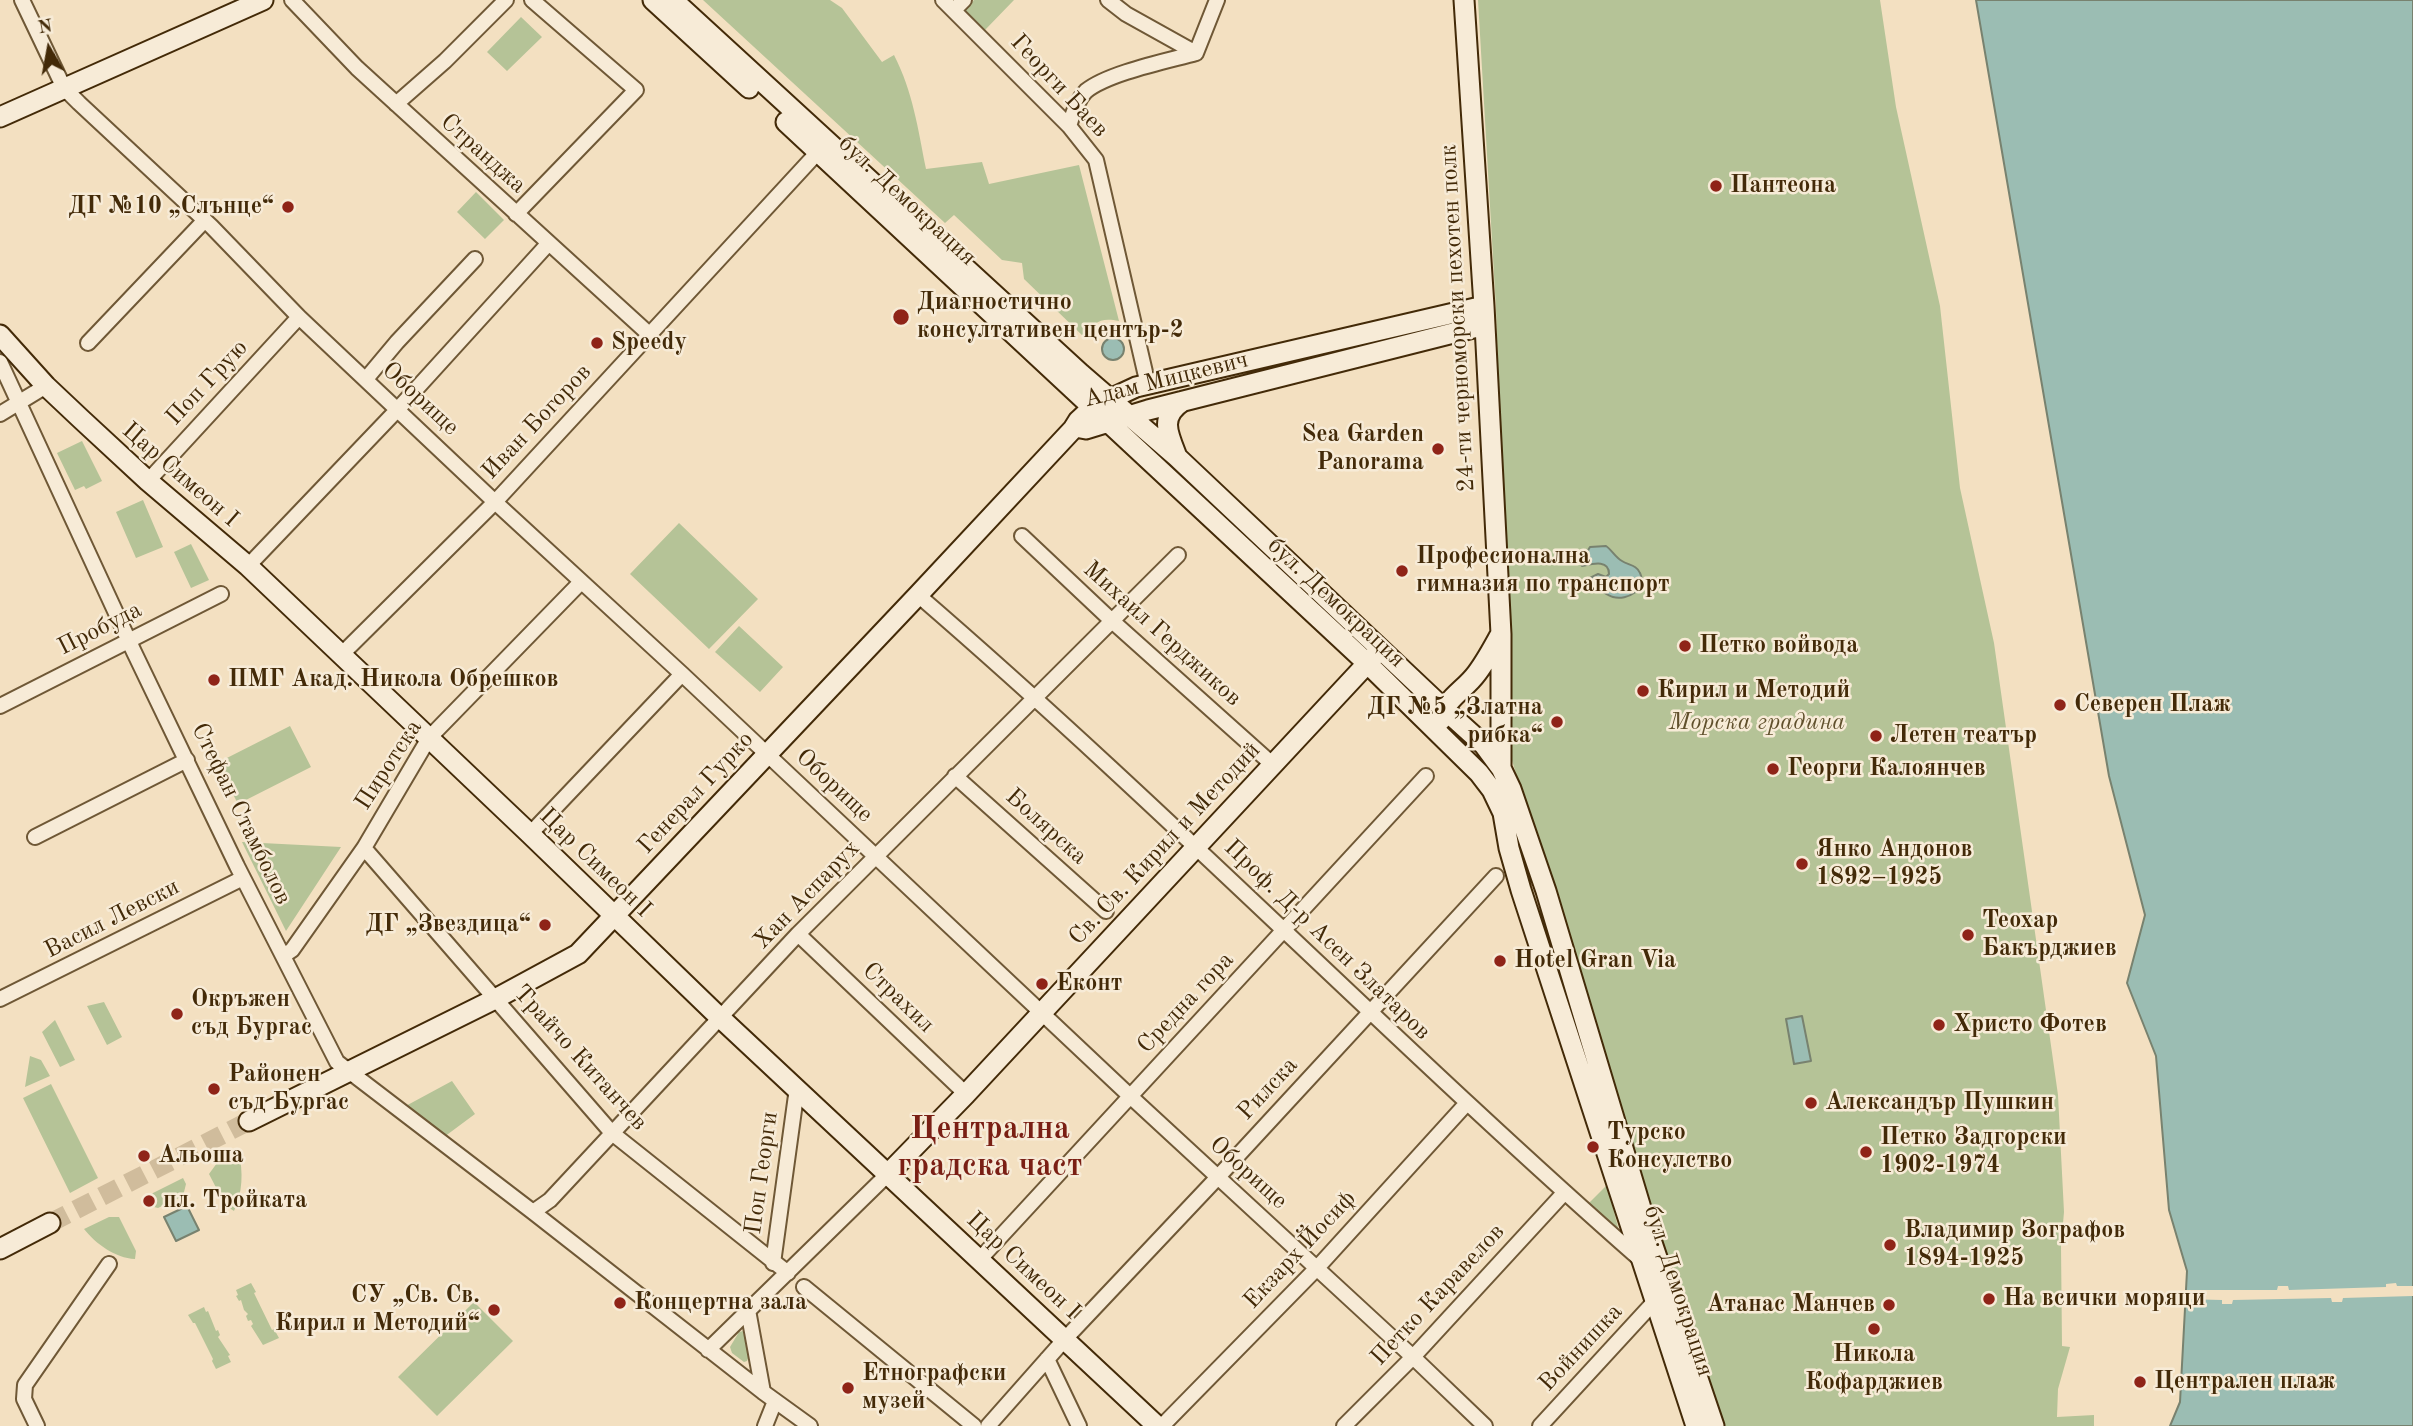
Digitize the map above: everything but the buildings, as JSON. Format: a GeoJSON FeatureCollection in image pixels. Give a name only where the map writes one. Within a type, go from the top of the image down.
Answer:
{"type":"FeatureCollection","features":[{"type":"Feature","properties":{"kind":"main road"},"geometry":{"type":"LineString","coordinates":[[0,117],[263,0]]}},
{"type":"Feature","properties":{"kind":"main road","name":"бул. Демокрация"},"geometry":{"type":"LineString","coordinates":[[653,0],[1062,376],[1109,423],[1374,656],[1411,677],[1483,745],[1501,768],[1518,807],[1546,891],[1646,1225],[1714,1426]]}},
{"type":"Feature","properties":{"kind":"main road","name":"бул. Демокрация"},"geometry":{"type":"LineString","coordinates":[[673,0],[1070,365],[1177,457],[1374,656],[1441,736],[1486,780],[1503,813],[1509,848],[1521,890],[1696,1426]]}},
{"type":"Feature","properties":{"kind":"main road","name":"24-ти черноморски пехотен полк"},"geometry":{"type":"LineString","coordinates":[[1464,0],[1501,634],[1501,768]]}},
{"type":"Feature","properties":{"kind":"main road","name":"Адам Мицкевич"},"geometry":{"type":"LineString","coordinates":[[1484,316],[1109,423],[1086,429],[1075,427],[1093,407],[1136,387],[1484,316]]}},
{"type":"Feature","properties":{"kind":"main road","name":"Цар Симеон I"},"geometry":{"type":"LineString","coordinates":[[1,338],[46,386],[148,481],[248,566],[721,1018],[1157,1426]]}},
{"type":"Feature","properties":{"kind":"main road"},"geometry":{"type":"LineString","coordinates":[[1177,457],[1167,425],[1173,408],[1183,401]]}},
{"type":"Feature","properties":{"kind":"main road","name":"Генерал Гурко"},"geometry":{"type":"LineString","coordinates":[[249,1121],[495,999],[578,954],[1075,427]]}},
{"type":"Feature","properties":{"kind":"main road"},"geometry":{"type":"LineString","coordinates":[[1441,736],[1443,708],[1450,698],[1477,674],[1501,634]]}},
{"type":"Feature","properties":{"kind":"main road","name":"Св. Св. Кирил и Методий"},"geometry":{"type":"LineString","coordinates":[[888,1174],[967,1094],[1374,656]]}},
{"type":"Feature","properties":{"kind":"main road"},"geometry":{"type":"LineString","coordinates":[[0,1249],[51,1223]]}},
{"type":"Feature","properties":{"kind":"street"},"geometry":{"type":"LineString","coordinates":[[22,0],[64,88]]}},
{"type":"Feature","properties":{"kind":"street","name":"Странджа"},"geometry":{"type":"LineString","coordinates":[[292,0],[357,68],[650,335]]}},
{"type":"Feature","properties":{"kind":"street"},"geometry":{"type":"LineString","coordinates":[[396,104],[445,61],[506,0]]}},
{"type":"Feature","properties":{"kind":"street"},"geometry":{"type":"LineString","coordinates":[[516,214],[636,90],[532,0]]}},
{"type":"Feature","properties":{"kind":"street"},"geometry":{"type":"LineString","coordinates":[[1108,0],[1126,14],[1196,53]]}},
{"type":"Feature","properties":{"kind":"street"},"geometry":{"type":"LineString","coordinates":[[1196,53],[1217,0]]}},
{"type":"Feature","properties":{"kind":"street","name":"Георги Баев"},"geometry":{"type":"LineString","coordinates":[[954,3],[1069,126],[1096,160],[1148,385]]}},
{"type":"Feature","properties":{"kind":"street"},"geometry":{"type":"LineString","coordinates":[[1069,126],[1077,104],[1085,93],[1102,81],[1196,53]]}},
{"type":"Feature","properties":{"kind":"street","name":"Оборище"},"geometry":{"type":"LineString","coordinates":[[64,88],[205,220],[299,317],[495,502],[1485,1426]]}},
{"type":"Feature","properties":{"kind":"street","name":"Иван Богоров"},"geometry":{"type":"LineString","coordinates":[[341,656],[495,502],[818,152]]}},
{"type":"Feature","properties":{"kind":"street"},"geometry":{"type":"LineString","coordinates":[[88,343],[205,220]]}},
{"type":"Feature","properties":{"kind":"street"},"geometry":{"type":"LineString","coordinates":[[248,566],[398,409],[548,244]]}},
{"type":"Feature","properties":{"kind":"street"},"geometry":{"type":"LineString","coordinates":[[366,379],[475,259]]}},
{"type":"Feature","properties":{"kind":"street","name":"Поп Грую"},"geometry":{"type":"LineString","coordinates":[[148,481],[299,317]]}},
{"type":"Feature","properties":{"kind":"street","name":"Стефан Стамболов"},"geometry":{"type":"LineString","coordinates":[[0,362],[129,641],[243,878],[334,1058],[708,1350],[810,1426]]}},
{"type":"Feature","properties":{"kind":"street"},"geometry":{"type":"LineString","coordinates":[[0,414],[46,386]]}},
{"type":"Feature","properties":{"kind":"street","name":"Михаил Герджиков"},"geometry":{"type":"LineString","coordinates":[[1022,536],[1272,764]]}},
{"type":"Feature","properties":{"kind":"street","name":"Хан Аспарух"},"geometry":{"type":"LineString","coordinates":[[533,1212],[550,1200],[798,934],[1178,555]]}},
{"type":"Feature","properties":{"kind":"street","name":"Пиротска"},"geometry":{"type":"LineString","coordinates":[[283,956],[292,950],[364,848],[429,738],[581,582]]}},
{"type":"Feature","properties":{"kind":"street","name":"Пробуда"},"geometry":{"type":"LineString","coordinates":[[0,706],[221,594]]}},
{"type":"Feature","properties":{"kind":"street","name":"Проф. Д-р Асен Златаров"},"geometry":{"type":"LineString","coordinates":[[918,595],[1196,846],[1370,1013],[1642,1262]]}},
{"type":"Feature","properties":{"kind":"street"},"geometry":{"type":"LineString","coordinates":[[530,834],[681,674]]}},
{"type":"Feature","properties":{"kind":"street"},"geometry":{"type":"LineString","coordinates":[[35,837],[187,760]]}},
{"type":"Feature","properties":{"kind":"street","name":"Болярска"},"geometry":{"type":"LineString","coordinates":[[956,776],[1106,911]]}},
{"type":"Feature","properties":{"kind":"street","name":"Средна гора"},"geometry":{"type":"LineString","coordinates":[[979,1260],[1426,776]]}},
{"type":"Feature","properties":{"kind":"street","name":"Трайчо Китанчев"},"geometry":{"type":"LineString","coordinates":[[364,848],[612,1133],[788,1273]]}},
{"type":"Feature","properties":{"kind":"street","name":"Рилска"},"geometry":{"type":"LineString","coordinates":[[988,1426],[1065,1339],[1496,876]]}},
{"type":"Feature","properties":{"kind":"street","name":"Васил Левски"},"geometry":{"type":"LineString","coordinates":[[0,999],[243,878]]}},
{"type":"Feature","properties":{"kind":"street","name":"Страхил"},"geometry":{"type":"LineString","coordinates":[[798,934],[967,1094]]}},
{"type":"Feature","properties":{"kind":"street","name":"Поп Георги"},"geometry":{"type":"LineString","coordinates":[[773,1263],[797,1088]]}},
{"type":"Feature","properties":{"kind":"street","name":"Екзарх Йосиф"},"geometry":{"type":"LineString","coordinates":[[1163,1426],[1317,1268],[1467,1103]]}},
{"type":"Feature","properties":{"kind":"street","name":"Св. Св. Кирил и Методий"},"geometry":{"type":"LineString","coordinates":[[708,1350],[888,1174]]}},
{"type":"Feature","properties":{"kind":"street","name":"Петко Каравелов"},"geometry":{"type":"LineString","coordinates":[[1344,1426],[1413,1357],[1564,1193]]}},
{"type":"Feature","properties":{"kind":"street"},"geometry":{"type":"LineString","coordinates":[[37,1426],[24,1399],[25,1385],[109,1264]]}},
{"type":"Feature","properties":{"kind":"street"},"geometry":{"type":"LineString","coordinates":[[804,1287],[974,1426]]}},
{"type":"Feature","properties":{"kind":"street","name":"Войнишка"},"geometry":{"type":"LineString","coordinates":[[1540,1426],[1655,1301]]}},
{"type":"Feature","properties":{"kind":"street"},"geometry":{"type":"LineString","coordinates":[[748,1310],[769,1397],[765,1426]]}},
{"type":"Feature","properties":{"kind":"street"},"geometry":{"type":"LineString","coordinates":[[1047,1359],[1079,1426]]}},
{"type":"Feature","properties":{"kind":"green space"},"geometry":{"type":"Polygon","coordinates":[[[703,0],[830,0],[842,8],[882,62],[894,55],[910,97],[926,169],[982,162],[989,184],[1079,165],[1119,321],[1098,322],[1084,337],[1024,279],[1022,263],[1002,260],[954,215],[945,223],[703,0]]]}},
{"type":"Feature","properties":{"kind":"green space"},"geometry":{"type":"Polygon","coordinates":[[[974,0],[1014,0],[985,30],[964,10],[974,0]]]}},
{"type":"Feature","properties":{"kind":"green space","name":"Морска градина"},"geometry":{"type":"Polygon","coordinates":[[[1478,0],[1880,0],[1896,107],[1940,306],[1960,488],[1994,643],[2058,1095],[2064,1212],[2061,1246],[2062,1346],[2070,1347],[2058,1389],[2057,1417],[2094,1415],[2094,1426],[1720,1426],[1651,1227],[1511,757],[1511,628],[1503,527],[1496,309],[1478,0]]]}},
{"type":"Feature","properties":{"kind":"green space"},"geometry":{"type":"Polygon","coordinates":[[[521,17],[542,37],[507,71],[487,52],[521,17]]]}},
{"type":"Feature","properties":{"kind":"green space"},"geometry":{"type":"Polygon","coordinates":[[[476,192],[504,220],[485,239],[457,212],[476,192]]]}},
{"type":"Feature","properties":{"kind":"green space"},"geometry":{"type":"Polygon","coordinates":[[[82,441],[102,481],[86,489],[84,486],[75,490],[57,453],[82,441]]]}},
{"type":"Feature","properties":{"kind":"green space"},"geometry":{"type":"Polygon","coordinates":[[[143,500],[163,547],[136,558],[116,512],[143,500]]]}},
{"type":"Feature","properties":{"kind":"green space"},"geometry":{"type":"Polygon","coordinates":[[[679,523],[758,599],[709,649],[630,574],[679,523]]]}},
{"type":"Feature","properties":{"kind":"green space"},"geometry":{"type":"Polygon","coordinates":[[[191,544],[209,580],[191,588],[174,552],[191,544]]]}},
{"type":"Feature","properties":{"kind":"green space"},"geometry":{"type":"Polygon","coordinates":[[[739,626],[783,667],[760,692],[715,652],[739,626]]]}},
{"type":"Feature","properties":{"kind":"green space"},"geometry":{"type":"Polygon","coordinates":[[[290,726],[311,767],[238,804],[217,763],[290,726]]]}},
{"type":"Feature","properties":{"kind":"green space"},"geometry":{"type":"Polygon","coordinates":[[[242,842],[341,847],[286,931],[242,842]]]}},
{"type":"Feature","properties":{"kind":"green space"},"geometry":{"type":"Polygon","coordinates":[[[104,1002],[122,1037],[107,1045],[87,1006],[104,1002]]]}},
{"type":"Feature","properties":{"kind":"green space"},"geometry":{"type":"Polygon","coordinates":[[[55,1020],[75,1060],[60,1067],[42,1032],[55,1020]]]}},
{"type":"Feature","properties":{"kind":"green space"},"geometry":{"type":"Polygon","coordinates":[[[30,1056],[41,1060],[50,1076],[25,1087],[30,1056]]]}},
{"type":"Feature","properties":{"kind":"green space"},"geometry":{"type":"Polygon","coordinates":[[[452,1081],[475,1114],[444,1137],[402,1108],[452,1081]]]}},
{"type":"Feature","properties":{"kind":"green space"},"geometry":{"type":"Polygon","coordinates":[[[51,1084],[98,1178],[70,1193],[23,1098],[51,1084]]]}},
{"type":"Feature","properties":{"kind":"green space"},"geometry":{"type":"Polygon","coordinates":[[[239,1153],[241,1182],[234,1211],[225,1205],[209,1174],[217,1163],[239,1153]]]}},
{"type":"Feature","properties":{"kind":"green space"},"geometry":{"type":"Polygon","coordinates":[[[183,1178],[186,1184],[183,1196],[158,1208],[146,1205],[143,1198],[183,1178]]]}},
{"type":"Feature","properties":{"kind":"green space"},"geometry":{"type":"Polygon","coordinates":[[[1607,1185],[1619,1231],[1587,1205],[1607,1185]]]}},
{"type":"Feature","properties":{"kind":"green space"},"geometry":{"type":"Polygon","coordinates":[[[109,1217],[119,1217],[136,1251],[135,1259],[106,1249],[84,1229],[109,1217]]]}},
{"type":"Feature","properties":{"kind":"green space"},"geometry":{"type":"Polygon","coordinates":[[[251,1283],[272,1330],[274,1329],[279,1338],[263,1345],[251,1326],[251,1320],[248,1321],[248,1314],[241,1300],[236,1296],[236,1290],[251,1283]]]}},
{"type":"Feature","properties":{"kind":"green space"},"geometry":{"type":"Polygon","coordinates":[[[474,1302],[513,1341],[437,1416],[398,1377],[474,1302]]]}},
{"type":"Feature","properties":{"kind":"green space"},"geometry":{"type":"Polygon","coordinates":[[[204,1307],[230,1355],[228,1356],[231,1362],[216,1369],[195,1323],[188,1315],[204,1307]]]}},
{"type":"Feature","properties":{"kind":"green space"},"geometry":{"type":"Polygon","coordinates":[[[743,1331],[749,1356],[744,1362],[732,1353],[730,1347],[739,1332],[743,1331]]]}},
{"type":"Feature","properties":{"kind":"water"},"geometry":{"type":"Polygon","coordinates":[[[1976,0],[2413,0],[2413,1426],[2170,1426],[2180,1402],[2187,1271],[2169,1210],[2156,1056],[2127,983],[2145,915],[2109,776],[1976,0]]]}},
{"type":"Feature","properties":{"kind":"water"},"geometry":{"type":"Polygon","coordinates":[[[1113,338],[1121,341],[1124,349],[1121,357],[1113,360],[1105,357],[1102,349],[1105,341],[1113,338]]]}},
{"type":"Feature","properties":{"kind":"water"},"geometry":{"type":"Polygon","coordinates":[[[1606,546],[1624,562],[1639,570],[1642,579],[1635,593],[1619,598],[1593,587],[1590,578],[1598,574],[1606,577],[1609,574],[1608,569],[1603,564],[1582,566],[1580,563],[1590,547],[1606,546]]]}},
{"type":"Feature","properties":{"kind":"water"},"geometry":{"type":"Polygon","coordinates":[[[1802,1016],[1811,1061],[1794,1064],[1786,1019],[1802,1016]]]}},
{"type":"Feature","properties":{"kind":"water"},"geometry":{"type":"Polygon","coordinates":[[[187,1206],[199,1230],[176,1241],[164,1217],[187,1206]]]}},
{"type":"Feature","properties":{"kind":"pier"},"geometry":{"type":"Polygon","coordinates":[[[2396,1283],[2397,1286],[2413,1286],[2413,1296],[2343,1298],[2342,1302],[2332,1302],[2331,1298],[2233,1300],[2232,1304],[2222,1304],[2222,1300],[2182,1299],[2182,1290],[2277,1290],[2278,1286],[2288,1286],[2289,1290],[2386,1287],[2386,1284],[2396,1283]]]}},
{"type":"Feature","properties":{"kind":"tunnel"},"geometry":{"type":"LineString","coordinates":[[50,1223],[249,1121]]}},
{"type":"Feature","properties":{"kind":"place","name":"Пантеона"},"geometry":{"type":"Point","coordinates":[1716,186]}},
{"type":"Feature","properties":{"kind":"place","name":"ДГ №10 „Слънце“"},"geometry":{"type":"Point","coordinates":[288,207]}},
{"type":"Feature","properties":{"kind":"place","name":"Диагностично консултативен център-2"},"geometry":{"type":"Point","coordinates":[901,317]}},
{"type":"Feature","properties":{"kind":"place","name":"Speedy"},"geometry":{"type":"Point","coordinates":[597,343]}},
{"type":"Feature","properties":{"kind":"place","name":"Sea Garden Panorama"},"geometry":{"type":"Point","coordinates":[1438,449]}},
{"type":"Feature","properties":{"kind":"place","name":"Професионална гимназия по транспорт"},"geometry":{"type":"Point","coordinates":[1402,571]}},
{"type":"Feature","properties":{"kind":"place","name":"Петко войвода"},"geometry":{"type":"Point","coordinates":[1685,646]}},
{"type":"Feature","properties":{"kind":"place","name":"ПМГ Акад. Никола Обрешков"},"geometry":{"type":"Point","coordinates":[214,680]}},
{"type":"Feature","properties":{"kind":"place","name":"Кирил и Методий"},"geometry":{"type":"Point","coordinates":[1643,691]}},
{"type":"Feature","properties":{"kind":"place","name":"Северен Плаж"},"geometry":{"type":"Point","coordinates":[2060,705]}},
{"type":"Feature","properties":{"kind":"place","name":"ДГ №5 „Златна рибка“"},"geometry":{"type":"Point","coordinates":[1557,722]}},
{"type":"Feature","properties":{"kind":"place","name":"Летен театър"},"geometry":{"type":"Point","coordinates":[1876,736]}},
{"type":"Feature","properties":{"kind":"place","name":"Георги Калоянчев"},"geometry":{"type":"Point","coordinates":[1773,769]}},
{"type":"Feature","properties":{"kind":"place","name":"Янко Андонов 1892–1925"},"geometry":{"type":"Point","coordinates":[1802,864]}},
{"type":"Feature","properties":{"kind":"place","name":"ДГ „Звездица“"},"geometry":{"type":"Point","coordinates":[545,925]}},
{"type":"Feature","properties":{"kind":"place","name":"Теохар Бакърджиев"},"geometry":{"type":"Point","coordinates":[1968,935]}},
{"type":"Feature","properties":{"kind":"place","name":"Hotel Gran Via"},"geometry":{"type":"Point","coordinates":[1500,961]}},
{"type":"Feature","properties":{"kind":"place","name":"Еконт"},"geometry":{"type":"Point","coordinates":[1042,984]}},
{"type":"Feature","properties":{"kind":"place","name":"Окръжен съд Бургас"},"geometry":{"type":"Point","coordinates":[177,1014]}},
{"type":"Feature","properties":{"kind":"place","name":"Христо Фотев"},"geometry":{"type":"Point","coordinates":[1939,1025]}},
{"type":"Feature","properties":{"kind":"place","name":"Районен съд Бургас"},"geometry":{"type":"Point","coordinates":[214,1089]}},
{"type":"Feature","properties":{"kind":"place","name":"Александър Пушкин"},"geometry":{"type":"Point","coordinates":[1811,1103]}},
{"type":"Feature","properties":{"kind":"place","name":"Турско Консулство"},"geometry":{"type":"Point","coordinates":[1593,1147]}},
{"type":"Feature","properties":{"kind":"place","name":"Петко Задгорски 1902-1974"},"geometry":{"type":"Point","coordinates":[1866,1152]}},
{"type":"Feature","properties":{"kind":"place","name":"Альоша"},"geometry":{"type":"Point","coordinates":[144,1156]}},
{"type":"Feature","properties":{"kind":"place","name":"пл. Тройката"},"geometry":{"type":"Point","coordinates":[149,1201]}},
{"type":"Feature","properties":{"kind":"place","name":"Владимир Зографов 1894-1925"},"geometry":{"type":"Point","coordinates":[1890,1245]}},
{"type":"Feature","properties":{"kind":"place","name":"На всички моряци"},"geometry":{"type":"Point","coordinates":[1989,1299]}},
{"type":"Feature","properties":{"kind":"place","name":"Концертна зала"},"geometry":{"type":"Point","coordinates":[620,1303]}},
{"type":"Feature","properties":{"kind":"place","name":"Атанас Манчев"},"geometry":{"type":"Point","coordinates":[1889,1305]}},
{"type":"Feature","properties":{"kind":"place","name":"СУ „Св. Св. Кирил и Методий“"},"geometry":{"type":"Point","coordinates":[494,1310]}},
{"type":"Feature","properties":{"kind":"place","name":"Никола Кофарджиев"},"geometry":{"type":"Point","coordinates":[1874,1329]}},
{"type":"Feature","properties":{"kind":"place","name":"Централен плаж"},"geometry":{"type":"Point","coordinates":[2140,1382]}},
{"type":"Feature","properties":{"kind":"place","name":"Етнографски музей"},"geometry":{"type":"Point","coordinates":[848,1388]}},
{"type":"Feature","properties":{"kind":"district","name":"Централна градска част"},"geometry":{"type":"Point","coordinates":[990,1148]}}]}
